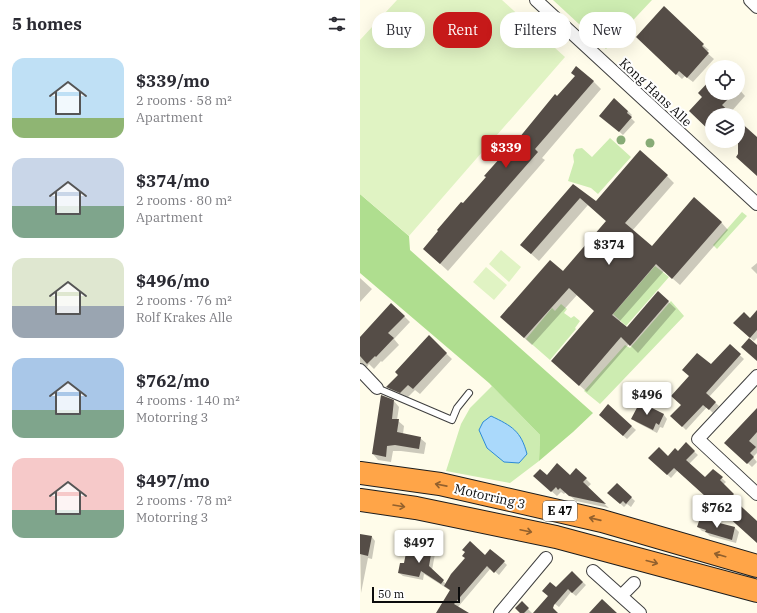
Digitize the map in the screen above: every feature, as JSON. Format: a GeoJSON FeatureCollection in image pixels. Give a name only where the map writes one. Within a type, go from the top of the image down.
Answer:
{"type":"FeatureCollection","features":[{"type":"Feature","properties":{"kind":"highway","name":"Motorring 3"},"geometry":{"type":"LineString","coordinates":[[360,473],[440,484],[602,521],[757,566]]}},
{"type":"Feature","properties":{"kind":"highway","name":"Motorring 3"},"geometry":{"type":"LineString","coordinates":[[360,500],[416,508],[556,537],[757,591]]}},
{"type":"Feature","properties":{"kind":"street","name":"Kong Hans Alle"},"geometry":{"type":"LineString","coordinates":[[536,0],[757,204]]}},
{"type":"Feature","properties":{"kind":"street"},"geometry":{"type":"LineString","coordinates":[[750,0],[757,7]]}},
{"type":"Feature","properties":{"kind":"street"},"geometry":{"type":"LineString","coordinates":[[360,370],[377,388]]}},
{"type":"Feature","properties":{"kind":"street"},"geometry":{"type":"LineString","coordinates":[[757,376],[698,439],[757,494]]}},
{"type":"Feature","properties":{"kind":"street"},"geometry":{"type":"LineString","coordinates":[[500,613],[546,558]]}},
{"type":"Feature","properties":{"kind":"street"},"geometry":{"type":"LineString","coordinates":[[593,571],[640,613]]}},
{"type":"Feature","properties":{"kind":"street"},"geometry":{"type":"LineString","coordinates":[[621,596],[634,583]]}},
{"type":"Feature","properties":{"kind":"lane"},"geometry":{"type":"LineString","coordinates":[[377,388],[452,420],[457,408],[469,393]]}},
{"type":"Feature","properties":{"kind":"green space"},"geometry":{"type":"Polygon","coordinates":[[[397,0],[502,0],[515,12],[500,12],[500,48],[555,48],[565,57],[409,236],[360,194],[360,40],[372,27],[372,48],[425,48],[425,12],[386,12],[397,0]]]}},
{"type":"Feature","properties":{"kind":"green space"},"geometry":{"type":"Polygon","coordinates":[[[553,0],[652,0],[636,17],[636,12],[579,12],[579,24],[571,17],[571,12],[566,12],[553,0]]]}},
{"type":"Feature","properties":{"kind":"green space"},"geometry":{"type":"Polygon","coordinates":[[[610,138],[631,157],[598,194],[591,188],[568,181],[574,162],[573,155],[576,149],[582,148],[592,157],[610,138]]]}},
{"type":"Feature","properties":{"kind":"green space"},"geometry":{"type":"Polygon","coordinates":[[[360,194],[409,236],[410,250],[593,413],[539,461],[540,435],[489,383],[360,273],[360,194]]]}},
{"type":"Feature","properties":{"kind":"green space"},"geometry":{"type":"Polygon","coordinates":[[[742,212],[747,216],[717,249],[713,245],[742,212]]]}},
{"type":"Feature","properties":{"kind":"green space"},"geometry":{"type":"Polygon","coordinates":[[[501,250],[521,267],[509,282],[489,264],[501,250]]]}},
{"type":"Feature","properties":{"kind":"green space"},"geometry":{"type":"Polygon","coordinates":[[[655,266],[669,277],[626,326],[613,314],[655,266]]]}},
{"type":"Feature","properties":{"kind":"green space"},"geometry":{"type":"Polygon","coordinates":[[[486,267],[507,285],[494,300],[473,282],[486,267]]]}},
{"type":"Feature","properties":{"kind":"green space"},"geometry":{"type":"Polygon","coordinates":[[[671,301],[684,316],[600,404],[584,391],[625,345],[630,348],[671,301]]]}},
{"type":"Feature","properties":{"kind":"green space"},"geometry":{"type":"Polygon","coordinates":[[[561,304],[567,309],[564,313],[571,318],[574,316],[580,321],[575,328],[576,329],[550,360],[526,339],[552,308],[555,311],[561,304]]]}},
{"type":"Feature","properties":{"kind":"green space"},"geometry":{"type":"Polygon","coordinates":[[[492,386],[540,435],[539,461],[510,483],[446,471],[461,424],[470,408],[492,386]]]}},
{"type":"Feature","properties":{"kind":"water"},"geometry":{"type":"Polygon","coordinates":[[[491,416],[510,426],[522,440],[527,454],[519,463],[504,462],[487,448],[479,430],[483,422],[491,416]]]}},
{"type":"Feature","properties":{"kind":"building"},"geometry":{"type":"Polygon","coordinates":[[[664,6],[704,44],[702,46],[709,53],[687,78],[679,71],[676,75],[636,37],[664,6]]]}},
{"type":"Feature","properties":{"kind":"building"},"geometry":{"type":"Polygon","coordinates":[[[576,66],[594,81],[535,149],[538,152],[440,264],[423,249],[438,231],[437,230],[461,202],[463,203],[486,177],[484,176],[509,148],[510,149],[555,94],[557,96],[575,76],[571,73],[576,66]]]}},
{"type":"Feature","properties":{"kind":"building"},"geometry":{"type":"Polygon","coordinates":[[[705,86],[705,100],[727,100],[722,105],[725,108],[705,108],[705,126],[689,111],[702,97],[698,93],[705,86]]]}},
{"type":"Feature","properties":{"kind":"building"},"geometry":{"type":"Polygon","coordinates":[[[614,98],[628,111],[627,113],[632,117],[619,132],[599,116],[614,98]]]}},
{"type":"Feature","properties":{"kind":"building"},"geometry":{"type":"Polygon","coordinates":[[[745,126],[757,137],[757,176],[736,157],[738,154],[738,148],[745,148],[745,126]]]}},
{"type":"Feature","properties":{"kind":"building"},"geometry":{"type":"Polygon","coordinates":[[[640,150],[668,175],[625,223],[652,246],[694,197],[722,222],[672,279],[656,264],[612,315],[627,327],[658,291],[669,301],[630,346],[621,337],[579,386],[551,361],[594,311],[569,288],[524,338],[500,317],[550,260],[563,271],[606,221],[580,198],[531,254],[520,245],[573,184],[596,201],[640,150]]]}},
{"type":"Feature","properties":{"kind":"building"},"geometry":{"type":"Polygon","coordinates":[[[391,303],[405,316],[388,333],[394,338],[376,357],[375,356],[367,364],[360,356],[360,337],[391,303]]]}},
{"type":"Feature","properties":{"kind":"building"},"geometry":{"type":"Polygon","coordinates":[[[757,310],[757,330],[750,338],[733,323],[744,312],[750,318],[757,310]]]}},
{"type":"Feature","properties":{"kind":"building"},"geometry":{"type":"Polygon","coordinates":[[[429,335],[447,353],[413,389],[408,385],[400,393],[386,387],[398,375],[395,372],[429,335]]]}},
{"type":"Feature","properties":{"kind":"building"},"geometry":{"type":"Polygon","coordinates":[[[749,338],[757,345],[757,361],[741,347],[749,338]]]}},
{"type":"Feature","properties":{"kind":"building"},"geometry":{"type":"Polygon","coordinates":[[[730,344],[741,354],[706,393],[716,402],[709,410],[703,405],[682,427],[670,416],[681,405],[671,396],[689,376],[682,370],[697,353],[711,364],[730,344]]]}},
{"type":"Feature","properties":{"kind":"building"},"geometry":{"type":"Polygon","coordinates":[[[381,395],[394,400],[392,419],[399,419],[397,432],[421,437],[419,449],[395,445],[387,446],[386,457],[372,454],[381,395]]]}},
{"type":"Feature","properties":{"kind":"building"},"geometry":{"type":"Polygon","coordinates":[[[640,402],[664,414],[659,425],[656,423],[653,430],[631,419],[640,402]]]}},
{"type":"Feature","properties":{"kind":"building"},"geometry":{"type":"Polygon","coordinates":[[[608,404],[632,426],[623,436],[599,415],[608,404]]]}},
{"type":"Feature","properties":{"kind":"building"},"geometry":{"type":"Polygon","coordinates":[[[757,408],[757,432],[749,441],[756,447],[750,453],[754,457],[747,464],[724,443],[757,408]]]}},
{"type":"Feature","properties":{"kind":"building"},"geometry":{"type":"Polygon","coordinates":[[[686,442],[695,451],[686,460],[705,477],[713,469],[723,477],[720,480],[734,494],[731,497],[757,521],[757,543],[674,468],[667,475],[648,458],[659,447],[668,456],[675,448],[678,451],[686,442]]]}},
{"type":"Feature","properties":{"kind":"building"},"geometry":{"type":"Polygon","coordinates":[[[557,463],[570,475],[576,468],[587,478],[583,482],[606,504],[569,496],[560,488],[558,490],[556,487],[551,492],[533,476],[540,469],[547,475],[557,463]]]}},
{"type":"Feature","properties":{"kind":"building"},"geometry":{"type":"Polygon","coordinates":[[[617,483],[632,497],[626,504],[623,501],[620,504],[607,493],[617,483]]]}},
{"type":"Feature","properties":{"kind":"building"},"geometry":{"type":"Polygon","coordinates":[[[700,518],[735,527],[732,540],[705,532],[706,530],[697,527],[700,518]]]}},
{"type":"Feature","properties":{"kind":"building"},"geometry":{"type":"Polygon","coordinates":[[[360,534],[372,536],[368,556],[360,554],[360,534]]]}},
{"type":"Feature","properties":{"kind":"building"},"geometry":{"type":"Polygon","coordinates":[[[470,541],[485,555],[490,549],[505,561],[494,573],[487,566],[454,604],[469,613],[436,613],[450,590],[444,586],[451,574],[465,558],[462,556],[465,552],[462,550],[470,541]]]}},
{"type":"Feature","properties":{"kind":"building"},"geometry":{"type":"Polygon","coordinates":[[[421,547],[432,549],[429,566],[444,580],[441,584],[421,571],[419,577],[398,573],[400,563],[404,563],[407,548],[420,551],[421,547]]]}},
{"type":"Feature","properties":{"kind":"building"},"geometry":{"type":"Polygon","coordinates":[[[572,571],[583,582],[572,593],[568,589],[554,605],[553,608],[558,613],[533,613],[548,596],[542,591],[550,582],[556,587],[572,571]]]}},
{"type":"Feature","properties":{"kind":"building"},"geometry":{"type":"Polygon","coordinates":[[[602,599],[617,613],[589,613],[602,599]]]}},
{"type":"Feature","properties":{"kind":"building"},"geometry":{"type":"Polygon","coordinates":[[[522,601],[529,608],[524,613],[520,613],[515,608],[522,601]]]}}]}
